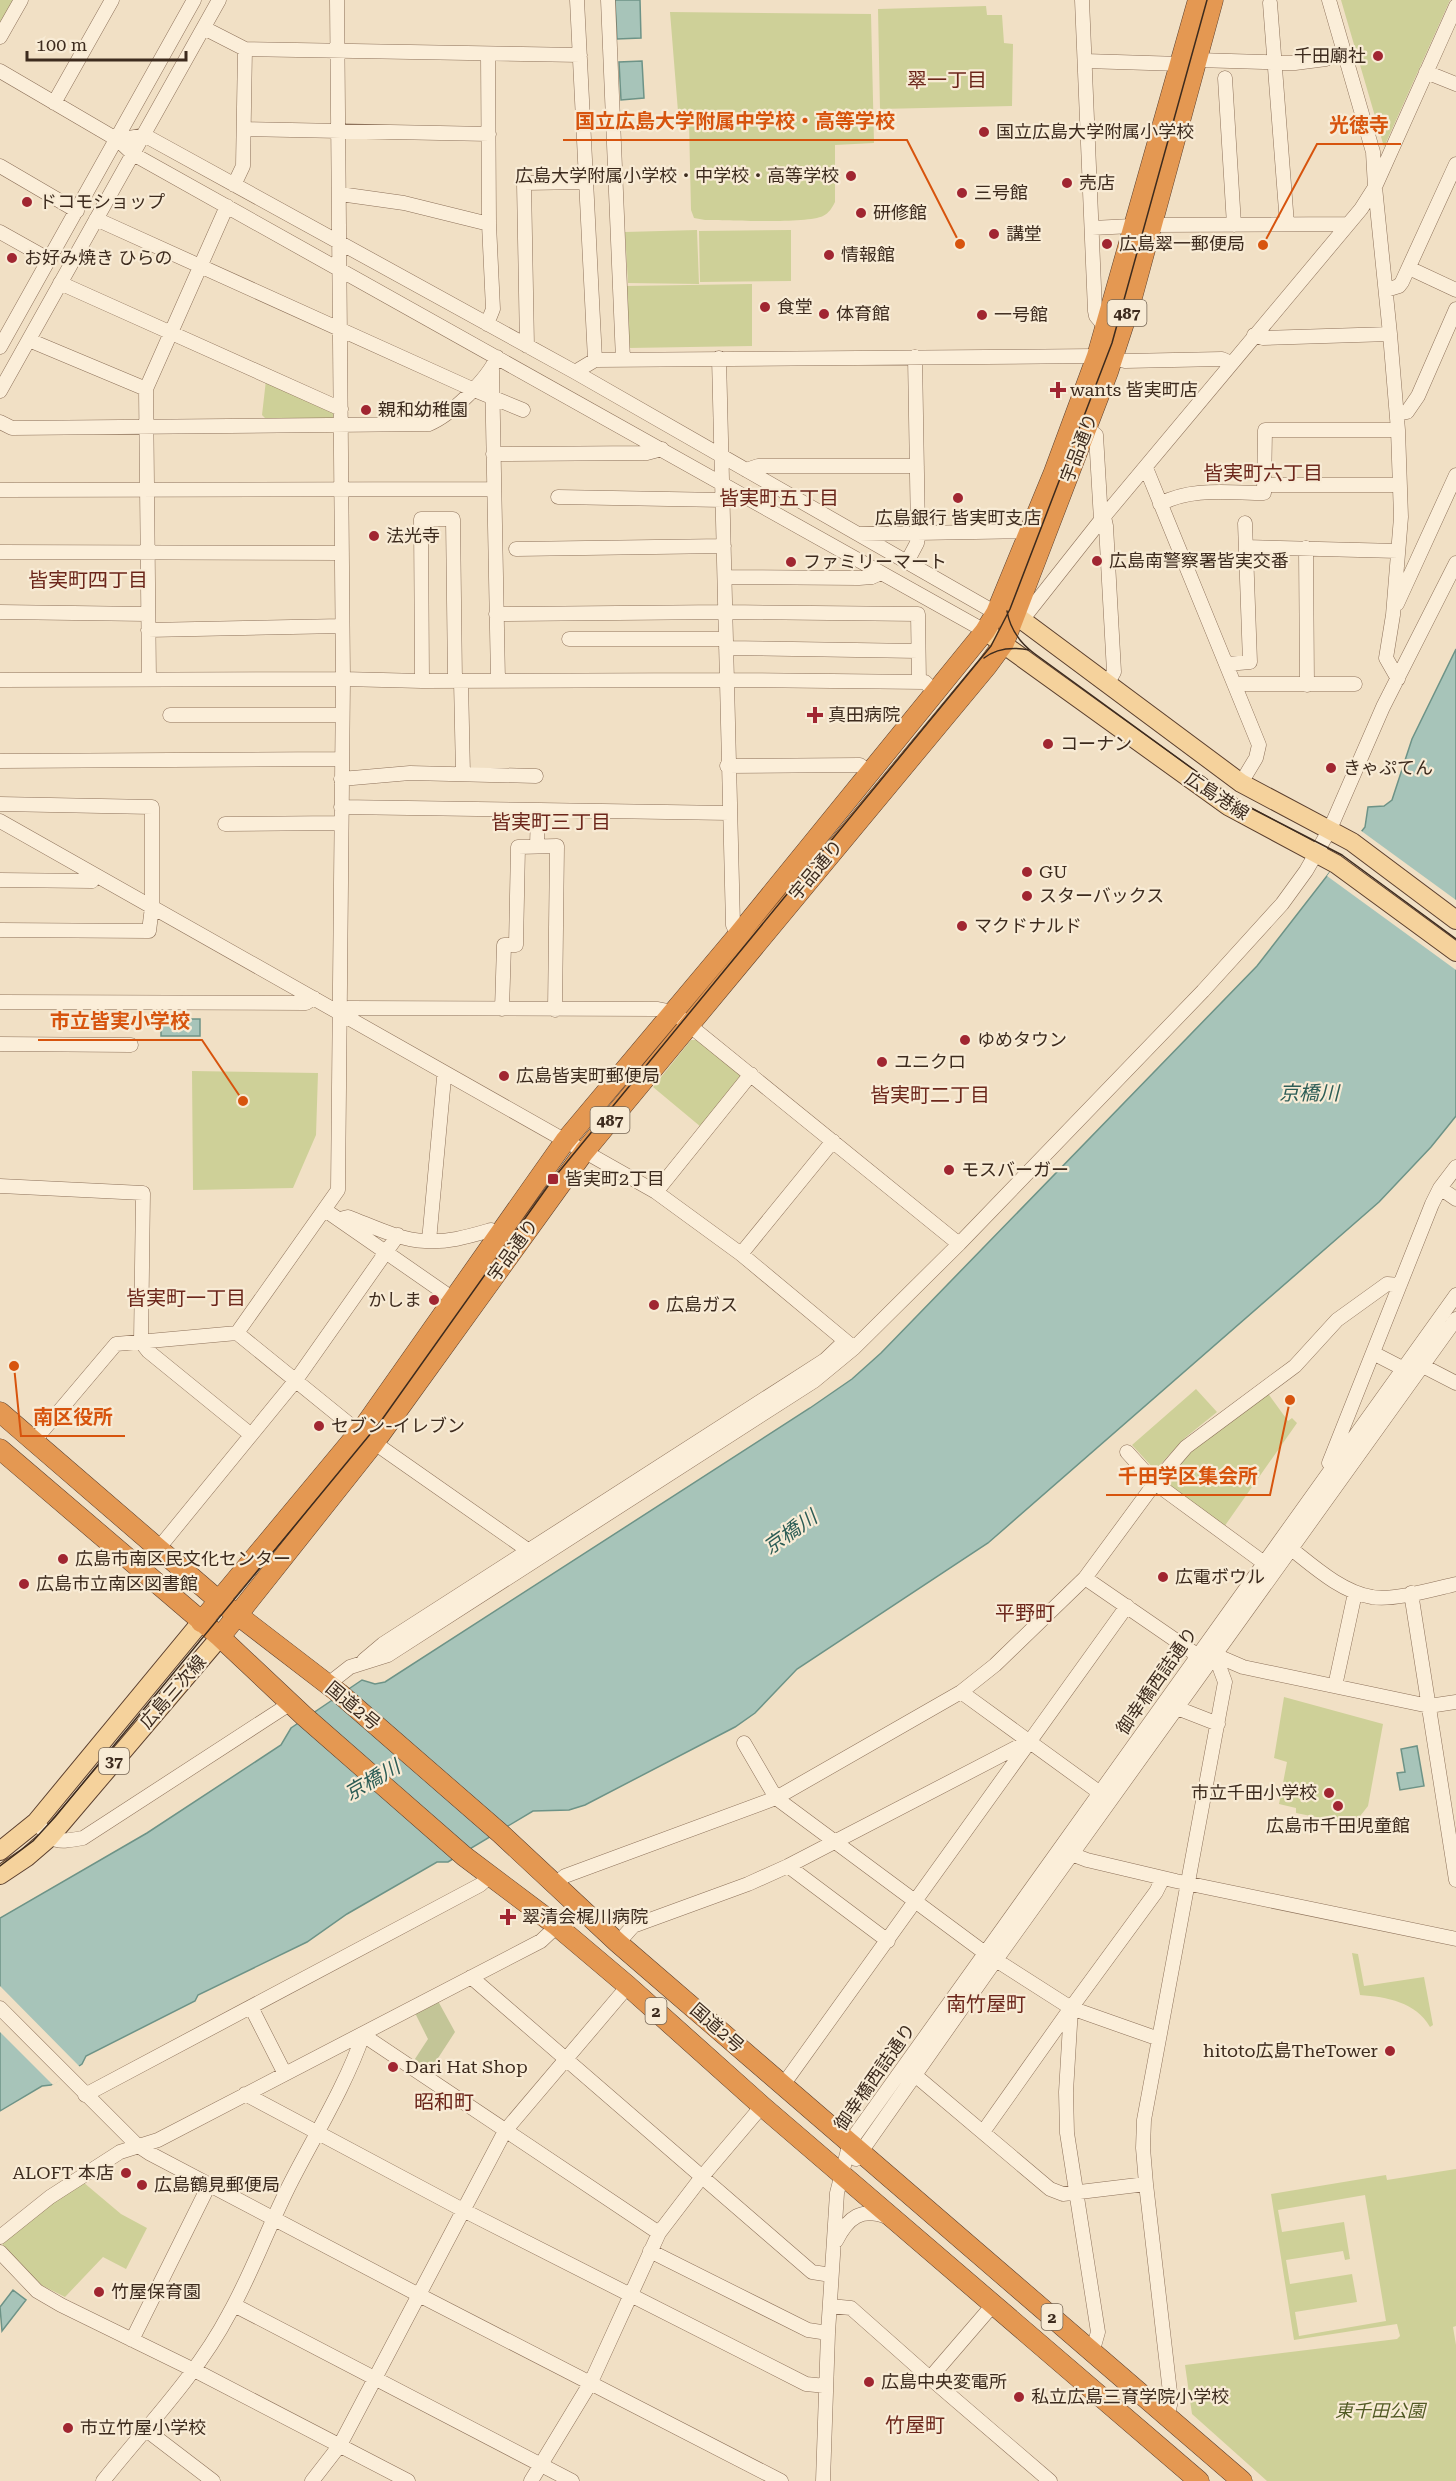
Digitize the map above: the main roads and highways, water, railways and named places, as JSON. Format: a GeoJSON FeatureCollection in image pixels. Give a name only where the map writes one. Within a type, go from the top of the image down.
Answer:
{"type":"FeatureCollection","features":[{"type":"Feature","properties":{"kind":"highway","name":"宇品通り"},"geometry":{"type":"LineString","coordinates":[[1189,62],[1198,0]]}},
{"type":"Feature","properties":{"kind":"highway","name":"宇品通り"},"geometry":{"type":"LineString","coordinates":[[462,1304],[499,1235],[565,1141],[681,1018],[987,666],[1019,619],[1086,427],[1189,62],[1213,0]]}},
{"type":"Feature","properties":{"kind":"highway","name":"宇品通り"},"geometry":{"type":"LineString","coordinates":[[220,1637],[462,1304],[584,1152],[738,935],[985,631],[996,613],[1105,357],[1106,328],[1143,225]]}},
{"type":"Feature","properties":{"kind":"highway","name":"国道2号"},"geometry":{"type":"LineString","coordinates":[[0,1412],[218,1600],[333,1689],[500,1833],[618,1943],[1242,2481]]}},
{"type":"Feature","properties":{"kind":"highway","name":"宇品通り"},"geometry":{"type":"LineString","coordinates":[[201,1622],[218,1600],[366,1438]]}},
{"type":"Feature","properties":{"kind":"highway","name":"国道2号"},"geometry":{"type":"LineString","coordinates":[[0,1449],[220,1637],[464,1856],[557,1926],[628,1986],[762,2106],[1193,2479]]}},
{"type":"Feature","properties":{"kind":"main road","name":"広島港線"},"geometry":{"type":"LineString","coordinates":[[996,613],[1019,619],[1241,783],[1352,842],[1456,920]]}},
{"type":"Feature","properties":{"kind":"main road","name":"広島港線"},"geometry":{"type":"LineString","coordinates":[[985,631],[1228,806],[1336,864],[1456,952]]}},
{"type":"Feature","properties":{"kind":"main road","name":"広島三次線"},"geometry":{"type":"LineString","coordinates":[[0,1851],[36,1822],[201,1622]]}},
{"type":"Feature","properties":{"kind":"main road","name":"広島三次線"},"geometry":{"type":"LineString","coordinates":[[0,1875],[27,1857],[49,1838],[220,1637]]}},
{"type":"Feature","properties":{"kind":"water"},"geometry":{"type":"Polygon","coordinates":[[[615,0],[640,0],[641,38],[617,39],[615,0]]]}},
{"type":"Feature","properties":{"kind":"water"},"geometry":{"type":"Polygon","coordinates":[[[642,61],[644,98],[621,100],[619,62],[642,61]]]}},
{"type":"Feature","properties":{"kind":"water","name":"京橋川"},"geometry":{"type":"Polygon","coordinates":[[[1456,649],[1456,1116],[1431,1147],[1379,1202],[988,1543],[797,1669],[755,1713],[735,1727],[585,1805],[569,1810],[533,1811],[448,1862],[437,1862],[347,1914],[307,1942],[198,1995],[195,2001],[86,2056],[82,2064],[51,2085],[42,2086],[0,2111],[0,1918],[147,1833],[281,1745],[291,1728],[362,1680],[375,1684],[385,1682],[852,1379],[881,1353],[1257,966],[1365,827],[1368,807],[1384,806],[1392,800],[1412,739],[1456,649]]]}},
{"type":"Feature","properties":{"kind":"water"},"geometry":{"type":"Polygon","coordinates":[[[161,1019],[200,1019],[200,1036],[161,1036],[161,1019]]]}},
{"type":"Feature","properties":{"kind":"water"},"geometry":{"type":"Polygon","coordinates":[[[1417,1746],[1424,1786],[1400,1790],[1397,1773],[1405,1772],[1401,1749],[1417,1746]]]}},
{"type":"Feature","properties":{"kind":"water"},"geometry":{"type":"Polygon","coordinates":[[[13,2290],[26,2300],[2,2331],[0,2307],[13,2290]]]}},
{"type":"Feature","properties":{"kind":"tram line"},"geometry":{"type":"LineString","coordinates":[[0,1866],[33,1841],[55,1817],[381,1421],[553,1179],[991,646],[1010,609],[1112,343],[1207,0]]}},
{"type":"Feature","properties":{"kind":"tram line"},"geometry":{"type":"LineString","coordinates":[[1007,611],[1017,635],[1035,654],[1208,780],[1249,807],[1342,855],[1456,939]]}},
{"type":"Feature","properties":{"kind":"tram line"},"geometry":{"type":"LineString","coordinates":[[984,658],[1006,649],[1030,650]]}},
{"type":"Feature","properties":{"kind":"place","name":"千田廟社"},"geometry":{"type":"Point","coordinates":[1378,56]}},
{"type":"Feature","properties":{"kind":"place","name":"国立広島大学附属小学校"},"geometry":{"type":"Point","coordinates":[984,132]}},
{"type":"Feature","properties":{"kind":"place","name":"広島大学附属小学校・中学校・高等学校"},"geometry":{"type":"Point","coordinates":[851,176]}},
{"type":"Feature","properties":{"kind":"place","name":"売店"},"geometry":{"type":"Point","coordinates":[1067,183]}},
{"type":"Feature","properties":{"kind":"place","name":"三号館"},"geometry":{"type":"Point","coordinates":[962,193]}},
{"type":"Feature","properties":{"kind":"place","name":"ドコモショップ"},"geometry":{"type":"Point","coordinates":[27,202]}},
{"type":"Feature","properties":{"kind":"place","name":"研修館"},"geometry":{"type":"Point","coordinates":[861,213]}},
{"type":"Feature","properties":{"kind":"place","name":"講堂"},"geometry":{"type":"Point","coordinates":[994,234]}},
{"type":"Feature","properties":{"kind":"place","name":"国立広島大学附属中学校・高等学校"},"geometry":{"type":"Point","coordinates":[960,244]}},
{"type":"Feature","properties":{"kind":"place","name":"広島翠一郵便局"},"geometry":{"type":"Point","coordinates":[1107,244]}},
{"type":"Feature","properties":{"kind":"place","name":"光徳寺"},"geometry":{"type":"Point","coordinates":[1263,245]}},
{"type":"Feature","properties":{"kind":"place","name":"情報館"},"geometry":{"type":"Point","coordinates":[829,255]}},
{"type":"Feature","properties":{"kind":"place","name":"お好み焼き ひらの"},"geometry":{"type":"Point","coordinates":[12,258]}},
{"type":"Feature","properties":{"kind":"place","name":"食堂"},"geometry":{"type":"Point","coordinates":[765,307]}},
{"type":"Feature","properties":{"kind":"place","name":"体育館"},"geometry":{"type":"Point","coordinates":[824,314]}},
{"type":"Feature","properties":{"kind":"place","name":"一号館"},"geometry":{"type":"Point","coordinates":[982,315]}},
{"type":"Feature","properties":{"kind":"place","name":"wants 皆実町店"},"geometry":{"type":"Point","coordinates":[1058,390]}},
{"type":"Feature","properties":{"kind":"place","name":"親和幼稚園"},"geometry":{"type":"Point","coordinates":[366,410]}},
{"type":"Feature","properties":{"kind":"place","name":"広島銀行 皆実町支店"},"geometry":{"type":"Point","coordinates":[958,498]}},
{"type":"Feature","properties":{"kind":"place","name":"法光寺"},"geometry":{"type":"Point","coordinates":[374,536]}},
{"type":"Feature","properties":{"kind":"place","name":"広島南警察署皆実交番"},"geometry":{"type":"Point","coordinates":[1097,561]}},
{"type":"Feature","properties":{"kind":"place","name":"ファミリーマート"},"geometry":{"type":"Point","coordinates":[791,562]}},
{"type":"Feature","properties":{"kind":"place","name":"真田病院"},"geometry":{"type":"Point","coordinates":[815,715]}},
{"type":"Feature","properties":{"kind":"place","name":"コーナン"},"geometry":{"type":"Point","coordinates":[1048,744]}},
{"type":"Feature","properties":{"kind":"place","name":"きゃぷてん"},"geometry":{"type":"Point","coordinates":[1331,768]}},
{"type":"Feature","properties":{"kind":"place","name":"GU"},"geometry":{"type":"Point","coordinates":[1027,872]}},
{"type":"Feature","properties":{"kind":"place","name":"スターバックス"},"geometry":{"type":"Point","coordinates":[1027,896]}},
{"type":"Feature","properties":{"kind":"place","name":"マクドナルド"},"geometry":{"type":"Point","coordinates":[962,926]}},
{"type":"Feature","properties":{"kind":"place","name":"ゆめタウン"},"geometry":{"type":"Point","coordinates":[965,1040]}},
{"type":"Feature","properties":{"kind":"place","name":"ユニクロ"},"geometry":{"type":"Point","coordinates":[882,1062]}},
{"type":"Feature","properties":{"kind":"place","name":"広島皆実町郵便局"},"geometry":{"type":"Point","coordinates":[504,1076]}},
{"type":"Feature","properties":{"kind":"place","name":"市立皆実小学校"},"geometry":{"type":"Point","coordinates":[243,1101]}},
{"type":"Feature","properties":{"kind":"place","name":"モスバーガー"},"geometry":{"type":"Point","coordinates":[949,1170]}},
{"type":"Feature","properties":{"kind":"place","name":"皆実町2丁目"},"geometry":{"type":"Point","coordinates":[553,1179]}},
{"type":"Feature","properties":{"kind":"place","name":"かしま"},"geometry":{"type":"Point","coordinates":[434,1300]}},
{"type":"Feature","properties":{"kind":"place","name":"広島ガス"},"geometry":{"type":"Point","coordinates":[654,1305]}},
{"type":"Feature","properties":{"kind":"place","name":"南区役所"},"geometry":{"type":"Point","coordinates":[14,1366]}},
{"type":"Feature","properties":{"kind":"place","name":"千田学区集会所"},"geometry":{"type":"Point","coordinates":[1290,1400]}},
{"type":"Feature","properties":{"kind":"place","name":"セブン-イレブン"},"geometry":{"type":"Point","coordinates":[319,1426]}},
{"type":"Feature","properties":{"kind":"place","name":"広島市南区民文化センター"},"geometry":{"type":"Point","coordinates":[63,1559]}},
{"type":"Feature","properties":{"kind":"place","name":"広電ボウル"},"geometry":{"type":"Point","coordinates":[1163,1577]}},
{"type":"Feature","properties":{"kind":"place","name":"広島市立南区図書館"},"geometry":{"type":"Point","coordinates":[24,1584]}},
{"type":"Feature","properties":{"kind":"place","name":"市立千田小学校"},"geometry":{"type":"Point","coordinates":[1329,1793]}},
{"type":"Feature","properties":{"kind":"place","name":"広島市千田児童館"},"geometry":{"type":"Point","coordinates":[1338,1806]}},
{"type":"Feature","properties":{"kind":"place","name":"翠清会梶川病院"},"geometry":{"type":"Point","coordinates":[508,1917]}},
{"type":"Feature","properties":{"kind":"place","name":"hitoto広島TheTower"},"geometry":{"type":"Point","coordinates":[1390,2051]}},
{"type":"Feature","properties":{"kind":"place","name":"Dari Hat Shop"},"geometry":{"type":"Point","coordinates":[393,2067]}},
{"type":"Feature","properties":{"kind":"place","name":"ALOFT 本店"},"geometry":{"type":"Point","coordinates":[126,2173]}},
{"type":"Feature","properties":{"kind":"place","name":"広島鶴見郵便局"},"geometry":{"type":"Point","coordinates":[142,2185]}},
{"type":"Feature","properties":{"kind":"place","name":"竹屋保育園"},"geometry":{"type":"Point","coordinates":[99,2292]}},
{"type":"Feature","properties":{"kind":"place","name":"広島中央変電所"},"geometry":{"type":"Point","coordinates":[869,2382]}},
{"type":"Feature","properties":{"kind":"place","name":"私立広島三育学院小学校"},"geometry":{"type":"Point","coordinates":[1019,2397]}},
{"type":"Feature","properties":{"kind":"place","name":"市立竹屋小学校"},"geometry":{"type":"Point","coordinates":[68,2428]}},
{"type":"Feature","properties":{"kind":"district","name":"翠一丁目"},"geometry":{"type":"Point","coordinates":[947,80]}},
{"type":"Feature","properties":{"kind":"district","name":"皆実町六丁目"},"geometry":{"type":"Point","coordinates":[1263,473]}},
{"type":"Feature","properties":{"kind":"district","name":"皆実町五丁目"},"geometry":{"type":"Point","coordinates":[779,498]}},
{"type":"Feature","properties":{"kind":"district","name":"皆実町四丁目"},"geometry":{"type":"Point","coordinates":[88,580]}},
{"type":"Feature","properties":{"kind":"district","name":"皆実町三丁目"},"geometry":{"type":"Point","coordinates":[551,822]}},
{"type":"Feature","properties":{"kind":"district","name":"皆実町二丁目"},"geometry":{"type":"Point","coordinates":[930,1095]}},
{"type":"Feature","properties":{"kind":"district","name":"皆実町一丁目"},"geometry":{"type":"Point","coordinates":[186,1298]}},
{"type":"Feature","properties":{"kind":"district","name":"平野町"},"geometry":{"type":"Point","coordinates":[1025,1613]}},
{"type":"Feature","properties":{"kind":"district","name":"南竹屋町"},"geometry":{"type":"Point","coordinates":[986,2004]}},
{"type":"Feature","properties":{"kind":"district","name":"昭和町"},"geometry":{"type":"Point","coordinates":[444,2102]}},
{"type":"Feature","properties":{"kind":"district","name":"竹屋町"},"geometry":{"type":"Point","coordinates":[915,2425]}},
{"type":"Feature","properties":{"kind":"park label","name":"東千田公園"},"geometry":{"type":"Point","coordinates":[1380,2411]}}]}
